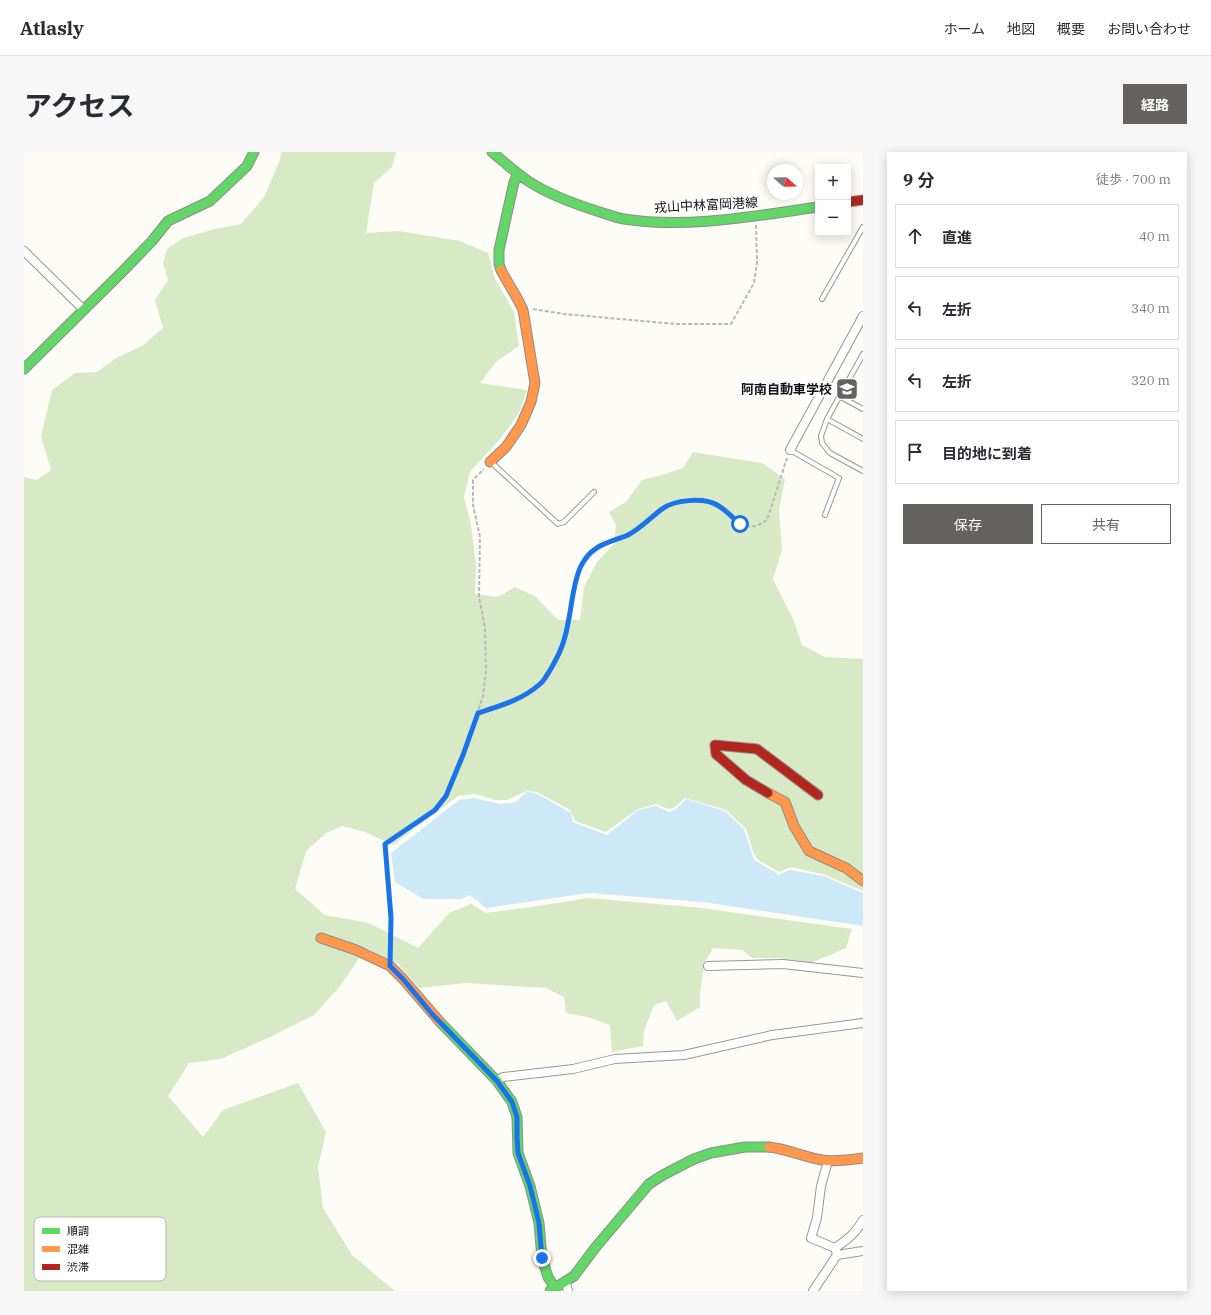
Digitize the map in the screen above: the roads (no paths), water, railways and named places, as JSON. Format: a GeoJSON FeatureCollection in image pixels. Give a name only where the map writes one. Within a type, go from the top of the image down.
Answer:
{"type":"FeatureCollection","features":[{"type":"Feature","properties":{"kind":"street"},"geometry":{"type":"LineString","coordinates":[[24,369],[152,241],[168,221],[210,201],[247,166],[254,152]]}},
{"type":"Feature","properties":{"kind":"street","name":"戎山中林富岡港線"},"geometry":{"type":"LineString","coordinates":[[492,152],[518,174],[558,196],[585,208],[622,218],[657,222],[701,221],[756,216],[815,207]]}},
{"type":"Feature","properties":{"kind":"street"},"geometry":{"type":"LineString","coordinates":[[490,462],[506,447],[521,425],[531,402],[535,383],[523,310],[507,282],[499,264],[499,250],[514,182],[518,174]]}},
{"type":"Feature","properties":{"kind":"street"},"geometry":{"type":"LineString","coordinates":[[851,202],[863,200]]}},
{"type":"Feature","properties":{"kind":"street"},"geometry":{"type":"LineString","coordinates":[[24,251],[84,310]]}},
{"type":"Feature","properties":{"kind":"street"},"geometry":{"type":"LineString","coordinates":[[790,450],[863,316]]}},
{"type":"Feature","properties":{"kind":"street"},"geometry":{"type":"LineString","coordinates":[[818,795],[757,748],[715,745],[716,754],[746,780],[785,802],[794,826],[809,851],[846,868],[863,881]]}},
{"type":"Feature","properties":{"kind":"street"},"geometry":{"type":"LineString","coordinates":[[321,938],[356,950],[390,966],[403,979],[432,1014],[497,1081],[512,1102],[517,1117],[518,1153],[530,1186],[539,1223],[542,1258],[552,1289],[567,1287],[595,1248],[650,1184],[660,1176],[679,1165],[698,1157],[724,1150],[751,1146],[780,1148],[828,1161],[845,1161],[863,1158]]}},
{"type":"Feature","properties":{"kind":"street"},"geometry":{"type":"LineString","coordinates":[[708,966],[783,964],[863,973]]}},
{"type":"Feature","properties":{"kind":"street"},"geometry":{"type":"LineString","coordinates":[[497,1081],[503,1077],[573,1069],[615,1060],[684,1055],[772,1035],[863,1023]]}},
{"type":"Feature","properties":{"kind":"street"},"geometry":{"type":"LineString","coordinates":[[828,1161],[821,1186],[817,1218],[811,1238],[836,1252],[863,1251]]}},
{"type":"Feature","properties":{"kind":"street"},"geometry":{"type":"LineString","coordinates":[[813,1291],[836,1252],[851,1238],[863,1220]]}},
{"type":"Feature","properties":{"kind":"lane"},"geometry":{"type":"LineString","coordinates":[[822,299],[863,227]]}},
{"type":"Feature","properties":{"kind":"lane"},"geometry":{"type":"LineString","coordinates":[[863,354],[827,419],[821,436],[825,448],[830,453],[863,472]]}},
{"type":"Feature","properties":{"kind":"lane"},"geometry":{"type":"LineString","coordinates":[[839,396],[863,409]]}},
{"type":"Feature","properties":{"kind":"lane"},"geometry":{"type":"LineString","coordinates":[[827,419],[863,439]]}},
{"type":"Feature","properties":{"kind":"lane"},"geometry":{"type":"LineString","coordinates":[[790,450],[840,478],[825,515]]}},
{"type":"Feature","properties":{"kind":"lane"},"geometry":{"type":"LineString","coordinates":[[490,462],[558,524],[564,522],[594,492]]}},
{"type":"Feature","properties":{"kind":"water"},"geometry":{"type":"Polygon","coordinates":[[[526,792],[536,793],[571,813],[573,822],[607,835],[638,810],[656,806],[669,812],[675,810],[686,799],[725,811],[744,829],[754,860],[779,875],[790,870],[824,876],[863,893],[863,926],[703,902],[589,893],[486,908],[469,895],[461,899],[423,899],[395,882],[391,853],[459,800],[474,798],[500,804],[516,802],[526,792]]]}},
{"type":"Feature","properties":{"kind":"place","name":"阿南自動車学校"},"geometry":{"type":"Point","coordinates":[847,389]}}]}
